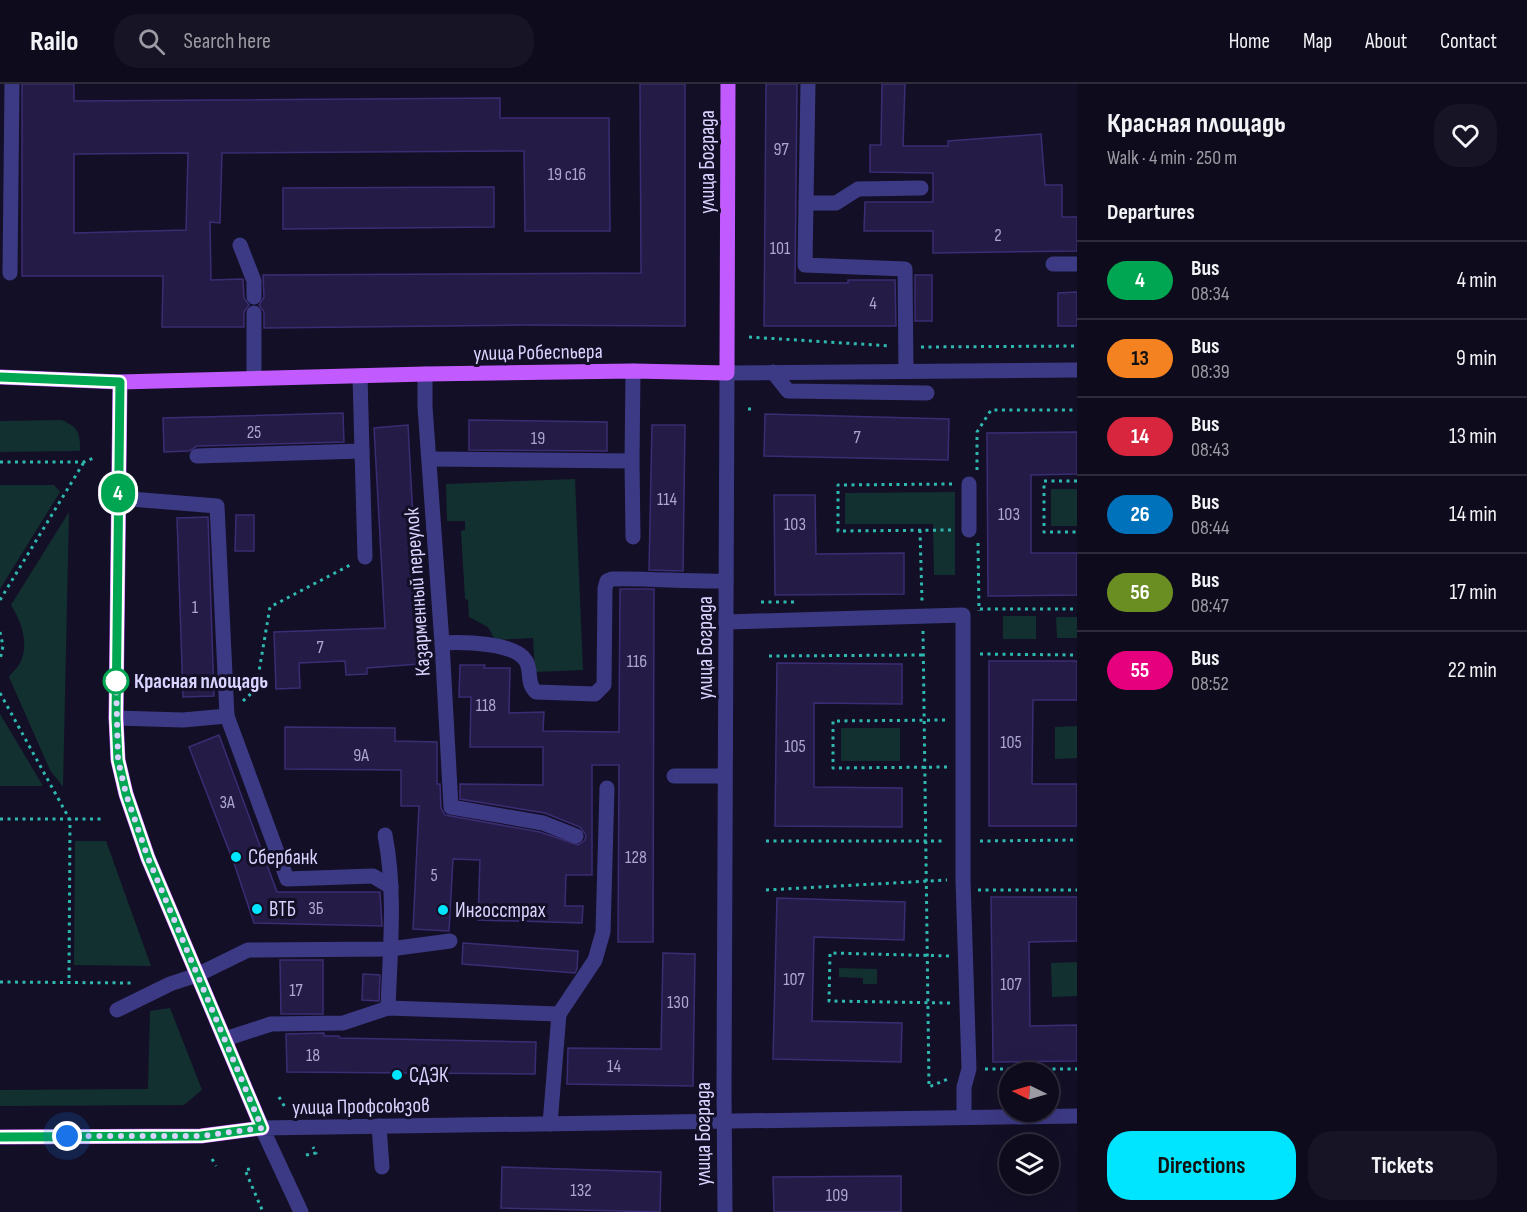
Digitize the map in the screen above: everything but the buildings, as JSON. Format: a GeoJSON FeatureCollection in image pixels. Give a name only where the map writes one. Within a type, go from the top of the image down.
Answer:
{"type":"FeatureCollection","features":[{"type":"Feature","properties":{"kind":"main road","name":"улица Бограда"},"geometry":{"type":"LineString","coordinates":[[727,372],[728,84]]}},
{"type":"Feature","properties":{"kind":"main road","name":"улица Робеспьера"},"geometry":{"type":"LineString","coordinates":[[0,377],[120,382],[425,374],[727,372]]}},
{"type":"Feature","properties":{"kind":"main road"},"geometry":{"type":"LineString","coordinates":[[120,382],[116,718],[118,760],[126,794],[148,858],[262,1128]]}},
{"type":"Feature","properties":{"kind":"main road","name":"улица Профсоюзов"},"geometry":{"type":"LineString","coordinates":[[0,1137],[201,1136],[262,1128]]}},
{"type":"Feature","properties":{"kind":"street"},"geometry":{"type":"LineString","coordinates":[[10,273],[12,84]]}},
{"type":"Feature","properties":{"kind":"street"},"geometry":{"type":"LineString","coordinates":[[807,84],[805,265],[905,269],[906,371]]}},
{"type":"Feature","properties":{"kind":"street"},"geometry":{"type":"LineString","coordinates":[[806,203],[836,203],[858,189],[921,188]]}},
{"type":"Feature","properties":{"kind":"street"},"geometry":{"type":"LineString","coordinates":[[240,245],[254,281],[254,297]]}},
{"type":"Feature","properties":{"kind":"street"},"geometry":{"type":"LineString","coordinates":[[1053,264],[1077,264]]}},
{"type":"Feature","properties":{"kind":"street"},"geometry":{"type":"LineString","coordinates":[[254,312],[254,378]]}},
{"type":"Feature","properties":{"kind":"street","name":"улица Робеспьера"},"geometry":{"type":"LineString","coordinates":[[727,372],[1077,370]]}},
{"type":"Feature","properties":{"kind":"street"},"geometry":{"type":"LineString","coordinates":[[633,371],[633,537]]}},
{"type":"Feature","properties":{"kind":"street","name":"улица Бограда"},"geometry":{"type":"LineString","coordinates":[[725,1212],[727,372]]}},
{"type":"Feature","properties":{"kind":"street"},"geometry":{"type":"LineString","coordinates":[[773,372],[788,391],[927,393]]}},
{"type":"Feature","properties":{"kind":"street","name":"Казарменный переулок"},"geometry":{"type":"LineString","coordinates":[[425,374],[425,406],[451,807],[543,823],[576,836]]}},
{"type":"Feature","properties":{"kind":"street"},"geometry":{"type":"LineString","coordinates":[[360,376],[365,557]]}},
{"type":"Feature","properties":{"kind":"street"},"geometry":{"type":"LineString","coordinates":[[197,456],[362,452]]}},
{"type":"Feature","properties":{"kind":"street"},"geometry":{"type":"LineString","coordinates":[[430,459],[632,461]]}},
{"type":"Feature","properties":{"kind":"street"},"geometry":{"type":"LineString","coordinates":[[969,484],[969,530]]}},
{"type":"Feature","properties":{"kind":"street"},"geometry":{"type":"LineString","coordinates":[[118,498],[217,506],[227,716],[287,879],[373,876],[391,887]]}},
{"type":"Feature","properties":{"kind":"street"},"geometry":{"type":"LineString","coordinates":[[442,643],[474,643],[516,652],[526,660],[530,684],[536,692],[595,694],[604,685],[605,588],[608,581],[658,578],[668,581],[726,581]]}},
{"type":"Feature","properties":{"kind":"street"},"geometry":{"type":"LineString","coordinates":[[726,622],[963,615],[963,880],[969,1069],[964,1087],[964,1117]]}},
{"type":"Feature","properties":{"kind":"street"},"geometry":{"type":"LineString","coordinates":[[116,718],[183,720],[227,716]]}},
{"type":"Feature","properties":{"kind":"street"},"geometry":{"type":"LineString","coordinates":[[674,776],[725,776]]}},
{"type":"Feature","properties":{"kind":"street"},"geometry":{"type":"LineString","coordinates":[[550,1124],[559,1014],[595,960],[603,932],[607,788]]}},
{"type":"Feature","properties":{"kind":"street"},"geometry":{"type":"LineString","coordinates":[[385,835],[390,860],[391,887],[387,1008]]}},
{"type":"Feature","properties":{"kind":"street"},"geometry":{"type":"LineString","coordinates":[[117,1010],[249,950],[390,949],[450,941]]}},
{"type":"Feature","properties":{"kind":"street"},"geometry":{"type":"LineString","coordinates":[[225,1040],[270,1024],[343,1023],[387,1008],[559,1014]]}},
{"type":"Feature","properties":{"kind":"street","name":"улица Профсоюзов"},"geometry":{"type":"LineString","coordinates":[[262,1128],[1077,1116]]}},
{"type":"Feature","properties":{"kind":"street"},"geometry":{"type":"LineString","coordinates":[[379,1126],[382,1167]]}},
{"type":"Feature","properties":{"kind":"street"},"geometry":{"type":"LineString","coordinates":[[262,1128],[301,1212]]}},
{"type":"Feature","properties":{"kind":"path"},"geometry":{"type":"LineString","coordinates":[[748,409],[754,409]]}},
{"type":"Feature","properties":{"kind":"path"},"geometry":{"type":"LineString","coordinates":[[977,432],[991,410],[1077,410]]}},
{"type":"Feature","properties":{"kind":"path"},"geometry":{"type":"LineString","coordinates":[[0,462],[84,462],[96,457]]}},
{"type":"Feature","properties":{"kind":"path"},"geometry":{"type":"LineString","coordinates":[[0,600],[84,462]]}},
{"type":"Feature","properties":{"kind":"path"},"geometry":{"type":"LineString","coordinates":[[1077,481],[1044,481],[1044,532],[1077,532]]}},
{"type":"Feature","properties":{"kind":"path"},"geometry":{"type":"LineString","coordinates":[[969,484],[838,485],[838,531],[969,530]]}},
{"type":"Feature","properties":{"kind":"path"},"geometry":{"type":"LineString","coordinates":[[920,530],[924,655],[929,1087],[969,1069],[1077,1069]]}},
{"type":"Feature","properties":{"kind":"path"},"geometry":{"type":"LineString","coordinates":[[227,716],[256,689],[270,607],[365,557]]}},
{"type":"Feature","properties":{"kind":"path"},"geometry":{"type":"LineString","coordinates":[[0,632],[3,646],[0,660]]}},
{"type":"Feature","properties":{"kind":"path"},"geometry":{"type":"LineString","coordinates":[[980,654],[1077,655]]}},
{"type":"Feature","properties":{"kind":"path"},"geometry":{"type":"LineString","coordinates":[[769,656],[924,655]]}},
{"type":"Feature","properties":{"kind":"path"},"geometry":{"type":"LineString","coordinates":[[0,693],[70,820],[69,982]]}},
{"type":"Feature","properties":{"kind":"path"},"geometry":{"type":"LineString","coordinates":[[964,719],[833,721],[833,768],[964,767]]}},
{"type":"Feature","properties":{"kind":"path"},"geometry":{"type":"LineString","coordinates":[[0,819],[104,819]]}},
{"type":"Feature","properties":{"kind":"path"},"geometry":{"type":"LineString","coordinates":[[766,841],[1077,840]]}},
{"type":"Feature","properties":{"kind":"path"},"geometry":{"type":"LineString","coordinates":[[766,890],[926,880],[963,880],[978,891],[1077,890]]}},
{"type":"Feature","properties":{"kind":"path"},"geometry":{"type":"LineString","coordinates":[[967,956],[830,953],[829,1001],[967,1003]]}},
{"type":"Feature","properties":{"kind":"path"},"geometry":{"type":"LineString","coordinates":[[0,982],[136,983]]}},
{"type":"Feature","properties":{"kind":"path"},"geometry":{"type":"LineString","coordinates":[[279,1097],[286,1109]]}},
{"type":"Feature","properties":{"kind":"path"},"geometry":{"type":"LineString","coordinates":[[306,1155],[316,1153],[313,1147]]}},
{"type":"Feature","properties":{"kind":"path"},"geometry":{"type":"LineString","coordinates":[[212,1159],[216,1166]]}},
{"type":"Feature","properties":{"kind":"path"},"geometry":{"type":"LineString","coordinates":[[250,1169],[245,1170],[263,1212]]}},
{"type":"Feature","properties":{"kind":"green space"},"geometry":{"type":"Polygon","coordinates":[[[62,420],[77,432],[80,451],[0,452],[0,421],[62,420]]]}},
{"type":"Feature","properties":{"kind":"green space"},"geometry":{"type":"Polygon","coordinates":[[[575,479],[583,670],[535,672],[533,638],[495,640],[488,627],[469,617],[468,600],[465,599],[461,531],[465,530],[465,521],[447,521],[446,484],[575,479]]]}},
{"type":"Feature","properties":{"kind":"green space"},"geometry":{"type":"Polygon","coordinates":[[[0,485],[54,485],[60,492],[0,589],[0,485]]]}},
{"type":"Feature","properties":{"kind":"green space"},"geometry":{"type":"Polygon","coordinates":[[[1051,489],[1077,489],[1077,526],[1051,526],[1051,489]]]}},
{"type":"Feature","properties":{"kind":"green space"},"geometry":{"type":"Polygon","coordinates":[[[955,492],[955,575],[934,575],[933,524],[845,524],[845,493],[955,492]]]}},
{"type":"Feature","properties":{"kind":"green space"},"geometry":{"type":"Polygon","coordinates":[[[69,512],[63,787],[50,770],[9,677],[20,663],[24,646],[21,625],[11,605],[69,512]]]}},
{"type":"Feature","properties":{"kind":"green space"},"geometry":{"type":"Polygon","coordinates":[[[1003,616],[1036,616],[1036,639],[1003,639],[1003,616]]]}},
{"type":"Feature","properties":{"kind":"green space"},"geometry":{"type":"Polygon","coordinates":[[[1056,617],[1077,617],[1077,638],[1057,638],[1056,617]]]}},
{"type":"Feature","properties":{"kind":"green space"},"geometry":{"type":"Polygon","coordinates":[[[0,714],[43,786],[0,786],[0,714]]]}},
{"type":"Feature","properties":{"kind":"green space"},"geometry":{"type":"Polygon","coordinates":[[[1077,726],[1077,758],[1055,759],[1055,727],[1077,726]]]}},
{"type":"Feature","properties":{"kind":"green space"},"geometry":{"type":"Polygon","coordinates":[[[841,728],[900,728],[900,761],[841,761],[841,728]]]}},
{"type":"Feature","properties":{"kind":"green space"},"geometry":{"type":"Polygon","coordinates":[[[75,841],[106,841],[151,966],[74,965],[75,841]]]}},
{"type":"Feature","properties":{"kind":"green space"},"geometry":{"type":"Polygon","coordinates":[[[1077,962],[1077,996],[1052,997],[1051,963],[1077,962]]]}},
{"type":"Feature","properties":{"kind":"green space"},"geometry":{"type":"Polygon","coordinates":[[[839,968],[877,969],[877,984],[863,984],[863,978],[839,977],[839,968]]]}},
{"type":"Feature","properties":{"kind":"green space"},"geometry":{"type":"Polygon","coordinates":[[[170,1008],[202,1090],[184,1105],[0,1106],[0,1090],[148,1089],[150,1011],[170,1008]]]}},
{"type":"Feature","properties":{"kind":"bus line","name":"4"},"geometry":{"type":"LineString","coordinates":[[0,377],[120,382],[116,718],[118,760],[126,794],[148,858],[262,1128],[201,1136],[0,1137]]}},
{"type":"Feature","properties":{"kind":"place","name":"Красная площадь"},"geometry":{"type":"Point","coordinates":[116,681]}},
{"type":"Feature","properties":{"kind":"place","name":"Сбербанк"},"geometry":{"type":"Point","coordinates":[236,857]}},
{"type":"Feature","properties":{"kind":"place","name":"ВТБ"},"geometry":{"type":"Point","coordinates":[257,909]}},
{"type":"Feature","properties":{"kind":"place","name":"Ингосстрах"},"geometry":{"type":"Point","coordinates":[443,910]}},
{"type":"Feature","properties":{"kind":"place","name":"СДЭК"},"geometry":{"type":"Point","coordinates":[397,1075]}},
{"type":"Feature","properties":{"kind":"route"},"geometry":{"type":"LineString","coordinates":[[67,1136],[201,1136],[262,1128],[148,858],[126,794],[118,760],[116,681]]}}]}
